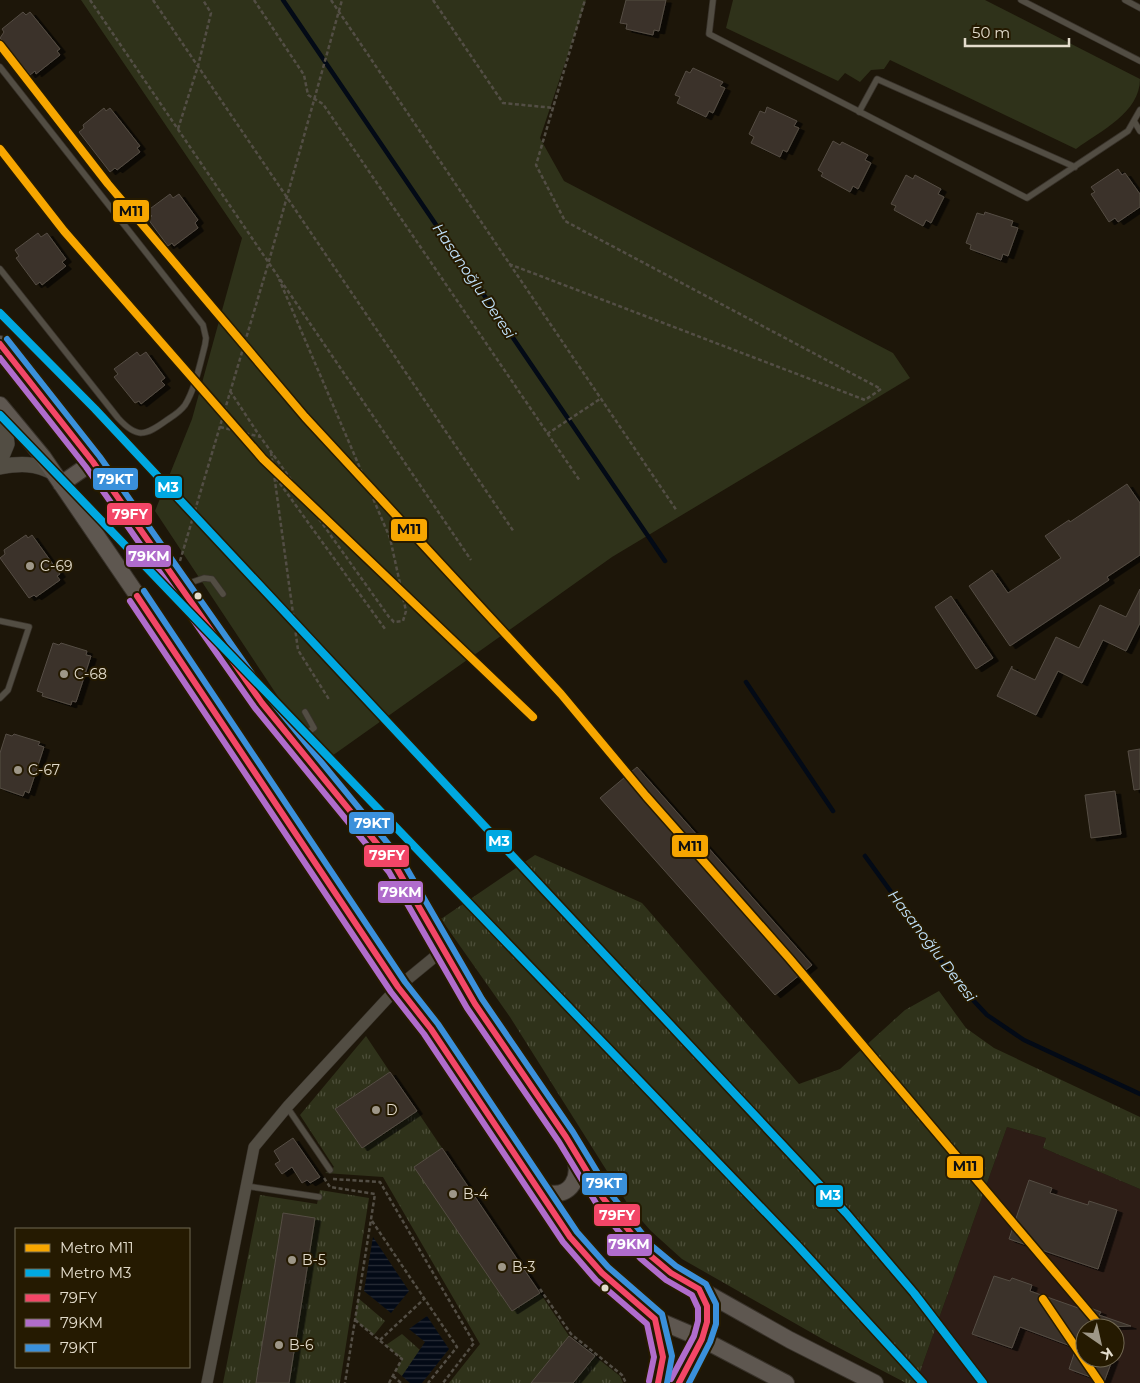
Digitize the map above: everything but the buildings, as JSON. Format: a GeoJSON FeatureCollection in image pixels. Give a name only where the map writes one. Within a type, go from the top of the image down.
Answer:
{"type":"FeatureCollection","features":[{"type":"Feature","properties":{"kind":"main road"},"geometry":{"type":"LineString","coordinates":[[0,344],[73,434],[262,703],[370,832],[396,867],[475,1004],[566,1137],[603,1198],[629,1233],[646,1252],[671,1272],[790,1340],[876,1383]]}},
{"type":"Feature","properties":{"kind":"main road"},"geometry":{"type":"LineString","coordinates":[[2,407],[57,478],[210,702],[398,987],[431,1029],[532,1184],[583,1254],[655,1319],[702,1339],[786,1383]]}},
{"type":"Feature","properties":{"kind":"main road"},"geometry":{"type":"LineString","coordinates":[[57,478],[93,462]]}},
{"type":"Feature","properties":{"kind":"main road"},"geometry":{"type":"LineString","coordinates":[[532,1184],[547,1193],[559,1193],[573,1185],[578,1169],[566,1137]]}},
{"type":"Feature","properties":{"kind":"street"},"geometry":{"type":"LineString","coordinates":[[0,461],[6,444],[7,431],[2,407]]}},
{"type":"Feature","properties":{"kind":"street"},"geometry":{"type":"LineString","coordinates":[[0,467],[32,464],[57,478]]}},
{"type":"Feature","properties":{"kind":"street"},"geometry":{"type":"LineString","coordinates":[[207,1383],[254,1147],[287,1107],[398,987],[443,950]]}},
{"type":"Feature","properties":{"kind":"street"},"geometry":{"type":"LineString","coordinates":[[679,1383],[702,1339],[707,1322],[707,1306],[699,1289]]}},
{"type":"Feature","properties":{"kind":"street"},"geometry":{"type":"LineString","coordinates":[[655,1319],[664,1357],[658,1383]]}},
{"type":"Feature","properties":{"kind":"lane"},"geometry":{"type":"LineString","coordinates":[[713,0],[709,34],[1028,198],[1122,135],[1134,121],[1140,110]]}},
{"type":"Feature","properties":{"kind":"lane"},"geometry":{"type":"LineString","coordinates":[[1021,0],[1140,61]]}},
{"type":"Feature","properties":{"kind":"lane"},"geometry":{"type":"LineString","coordinates":[[1125,0],[1140,8]]}},
{"type":"Feature","properties":{"kind":"lane"},"geometry":{"type":"LineString","coordinates":[[0,67],[202,326],[205,332],[205,345],[183,408],[152,431],[145,434],[131,431],[118,418],[0,269]]}},
{"type":"Feature","properties":{"kind":"lane"},"geometry":{"type":"LineString","coordinates":[[859,112],[877,79],[1075,167]]}},
{"type":"Feature","properties":{"kind":"lane"},"geometry":{"type":"LineString","coordinates":[[1134,121],[1140,131]]}},
{"type":"Feature","properties":{"kind":"lane"},"geometry":{"type":"LineString","coordinates":[[177,583],[204,578],[212,579],[223,594]]}},
{"type":"Feature","properties":{"kind":"lane"},"geometry":{"type":"LineString","coordinates":[[0,621],[29,627],[8,690],[0,698]]}},
{"type":"Feature","properties":{"kind":"lane"},"geometry":{"type":"LineString","coordinates":[[294,743],[314,728],[306,712]]}},
{"type":"Feature","properties":{"kind":"lane"},"geometry":{"type":"LineString","coordinates":[[287,1107],[330,1170]]}},
{"type":"Feature","properties":{"kind":"lane"},"geometry":{"type":"LineString","coordinates":[[246,1186],[319,1197]]}},
{"type":"Feature","properties":{"kind":"path"},"geometry":{"type":"LineString","coordinates":[[90,0],[471,560]]}},
{"type":"Feature","properties":{"kind":"path"},"geometry":{"type":"LineString","coordinates":[[153,0],[514,532]]}},
{"type":"Feature","properties":{"kind":"path"},"geometry":{"type":"LineString","coordinates":[[178,129],[198,66],[211,13],[203,0]]}},
{"type":"Feature","properties":{"kind":"path"},"geometry":{"type":"LineString","coordinates":[[254,0],[304,75],[307,81],[306,91],[323,104],[580,481]]}},
{"type":"Feature","properties":{"kind":"path"},"geometry":{"type":"LineString","coordinates":[[331,0],[677,511]]}},
{"type":"Feature","properties":{"kind":"path"},"geometry":{"type":"LineString","coordinates":[[177,583],[219,427],[269,261],[342,0]]}},
{"type":"Feature","properties":{"kind":"path"},"geometry":{"type":"LineString","coordinates":[[433,0],[503,103],[554,108]]}},
{"type":"Feature","properties":{"kind":"path"},"geometry":{"type":"LineString","coordinates":[[509,264],[864,400],[882,389],[565,221],[536,165],[585,0]]}},
{"type":"Feature","properties":{"kind":"path"},"geometry":{"type":"LineString","coordinates":[[230,390],[270,450],[389,617],[394,622],[403,621],[406,611],[390,538],[277,273]]}},
{"type":"Feature","properties":{"kind":"path"},"geometry":{"type":"LineString","coordinates":[[547,434],[600,399]]}},
{"type":"Feature","properties":{"kind":"path"},"geometry":{"type":"LineString","coordinates":[[219,427],[262,438]]}},
{"type":"Feature","properties":{"kind":"path"},"geometry":{"type":"LineString","coordinates":[[270,450],[298,650],[330,701]]}},
{"type":"Feature","properties":{"kind":"path"},"geometry":{"type":"LineString","coordinates":[[275,476],[385,629]]}},
{"type":"Feature","properties":{"kind":"path"},"geometry":{"type":"LineString","coordinates":[[319,1170],[330,1187],[375,1194],[345,1383]]}},
{"type":"Feature","properties":{"kind":"path"},"geometry":{"type":"LineString","coordinates":[[324,1178],[380,1182],[474,1344],[442,1383]]}},
{"type":"Feature","properties":{"kind":"path"},"geometry":{"type":"LineString","coordinates":[[371,1220],[457,1347],[428,1383]]}},
{"type":"Feature","properties":{"kind":"path"},"geometry":{"type":"LineString","coordinates":[[540,1289],[571,1334],[622,1374],[626,1383]]}},
{"type":"Feature","properties":{"kind":"path"},"geometry":{"type":"LineString","coordinates":[[380,1340],[424,1299]]}},
{"type":"Feature","properties":{"kind":"path"},"geometry":{"type":"LineString","coordinates":[[355,1320],[402,1359],[389,1383]]}},
{"type":"Feature","properties":{"kind":"path"},"geometry":{"type":"LineString","coordinates":[[393,1376],[401,1383]]}},
{"type":"Feature","properties":{"kind":"shaded area"},"geometry":{"type":"Polygon","coordinates":[[[1007,1127],[1046,1138],[1043,1148],[1140,1189],[1140,1383],[916,1383],[1007,1127]]]}},
{"type":"Feature","properties":{"kind":"shaded area"},"geometry":{"type":"Polygon","coordinates":[[[373,1237],[409,1291],[391,1313],[364,1291],[373,1237]]]}},
{"type":"Feature","properties":{"kind":"shaded area"},"geometry":{"type":"Polygon","coordinates":[[[427,1316],[449,1349],[422,1383],[410,1383],[402,1376],[425,1342],[409,1329],[427,1316]]]}},
{"type":"Feature","properties":{"kind":"green space"},"geometry":{"type":"Polygon","coordinates":[[[81,0],[586,0],[540,138],[564,181],[893,353],[910,378],[612,557],[322,763],[155,511],[192,419],[242,238],[81,0]]]}},
{"type":"Feature","properties":{"kind":"green space"},"geometry":{"type":"Polygon","coordinates":[[[733,0],[985,0],[1140,79],[1138,91],[1133,102],[1117,120],[1076,149],[890,60],[884,69],[871,70],[860,82],[845,73],[838,81],[726,28],[733,0]]]}},
{"type":"Feature","properties":{"kind":"green space"},"geometry":{"type":"Polygon","coordinates":[[[535,855],[642,903],[799,1084],[840,1069],[905,1010],[939,991],[966,1028],[994,1048],[1140,1117],[1140,1189],[1043,1148],[1046,1138],[1007,1127],[916,1383],[906,1383],[826,1341],[682,1259],[651,1231],[629,1206],[510,1017],[441,919],[535,855]]]}},
{"type":"Feature","properties":{"kind":"green space"},"geometry":{"type":"Polygon","coordinates":[[[366,1036],[390,1072],[335,1109],[362,1148],[417,1111],[442,1148],[415,1167],[512,1311],[540,1293],[569,1336],[620,1376],[623,1383],[449,1383],[480,1344],[383,1177],[325,1173],[334,1167],[300,1115],[366,1036]]]}},
{"type":"Feature","properties":{"kind":"green space"},"geometry":{"type":"Polygon","coordinates":[[[320,1190],[369,1198],[340,1383],[223,1383],[260,1195],[317,1204],[320,1190]]]}},
{"type":"Feature","properties":{"kind":"green space"},"geometry":{"type":"Polygon","coordinates":[[[358,1298],[385,1321],[374,1335],[355,1320],[358,1298]]]}},
{"type":"Feature","properties":{"kind":"green space"},"geometry":{"type":"Polygon","coordinates":[[[402,1334],[420,1350],[402,1376],[396,1371],[402,1359],[386,1345],[402,1334]]]}},
{"type":"Feature","properties":{"kind":"waterway","name":"Hasanoğlu Deresi"},"geometry":{"type":"LineString","coordinates":[[283,0],[665,561]]}},
{"type":"Feature","properties":{"kind":"waterway","name":"Hasanoğlu Deresi"},"geometry":{"type":"LineString","coordinates":[[746,682],[833,811]]}},
{"type":"Feature","properties":{"kind":"waterway","name":"Hasanoğlu Deresi"},"geometry":{"type":"LineString","coordinates":[[865,856],[958,984],[987,1015],[1024,1040],[1140,1094]]}},
{"type":"Feature","properties":{"kind":"metro line","name":"M11"},"geometry":{"type":"LineString","coordinates":[[0,45],[108,184],[305,417],[561,694],[646,796],[789,958],[1094,1318]]}},
{"type":"Feature","properties":{"kind":"metro line","name":"M11"},"geometry":{"type":"LineString","coordinates":[[0,149],[64,231],[263,459],[533,717]]}},
{"type":"Feature","properties":{"kind":"metro line","name":"M3"},"geometry":{"type":"LineString","coordinates":[[0,313],[95,409],[846,1213],[914,1293],[983,1383]]}},
{"type":"Feature","properties":{"kind":"metro line","name":"M3"},"geometry":{"type":"LineString","coordinates":[[0,415],[796,1244],[923,1383]]}},
{"type":"Feature","properties":{"kind":"metro line","name":"M11"},"geometry":{"type":"LineString","coordinates":[[1043,1299],[1100,1383]]}},
{"type":"Feature","properties":{"kind":"transit line","name":"79KT"},"geometry":{"type":"LineString","coordinates":[[7,339],[100,457],[269,698],[403,862],[482,999],[573,1132],[610,1193],[652,1246],[676,1266],[706,1284],[716,1304],[716,1324],[710,1342],[689,1383]]}},
{"type":"Feature","properties":{"kind":"transit line","name":"79FY"},"geometry":{"type":"LineString","coordinates":[[0,344],[93,462],[262,703],[396,867],[475,1004],[566,1137],[603,1198],[646,1252],[671,1273],[699,1289],[707,1306],[707,1322],[702,1339],[679,1383]]}},
{"type":"Feature","properties":{"kind":"transit line","name":"79KM"},"geometry":{"type":"LineString","coordinates":[[0,358],[86,467],[255,708],[389,872],[467,1008],[559,1142],[596,1203],[640,1258],[666,1280],[692,1295],[698,1308],[698,1321],[694,1336],[671,1379]]}},
{"type":"Feature","properties":{"kind":"transit line","name":"79KT"},"geometry":{"type":"LineString","coordinates":[[144,591],[405,982],[438,1024],[577,1232],[608,1267],[662,1314],[672,1356],[667,1383]]}},
{"type":"Feature","properties":{"kind":"transit line","name":"79FY"},"geometry":{"type":"LineString","coordinates":[[137,596],[398,987],[431,1029],[570,1237],[602,1273],[655,1319],[663,1357],[658,1383]]}},
{"type":"Feature","properties":{"kind":"transit line","name":"79KM"},"geometry":{"type":"LineString","coordinates":[[130,601],[391,992],[424,1034],[563,1242],[596,1280],[647,1324],[654,1357],[649,1381]]}},
{"type":"Feature","properties":{"kind":"place","name":"C-69"},"geometry":{"type":"Point","coordinates":[30,566]}},
{"type":"Feature","properties":{"kind":"place","name":"C-68"},"geometry":{"type":"Point","coordinates":[64,674]}},
{"type":"Feature","properties":{"kind":"place","name":"C-67"},"geometry":{"type":"Point","coordinates":[18,770]}},
{"type":"Feature","properties":{"kind":"place","name":"D"},"geometry":{"type":"Point","coordinates":[376,1110]}},
{"type":"Feature","properties":{"kind":"place","name":"B-4"},"geometry":{"type":"Point","coordinates":[453,1194]}},
{"type":"Feature","properties":{"kind":"place","name":"B-5"},"geometry":{"type":"Point","coordinates":[292,1260]}},
{"type":"Feature","properties":{"kind":"place","name":"B-3"},"geometry":{"type":"Point","coordinates":[502,1267]}},
{"type":"Feature","properties":{"kind":"place","name":"B-6"},"geometry":{"type":"Point","coordinates":[279,1345]}}]}
